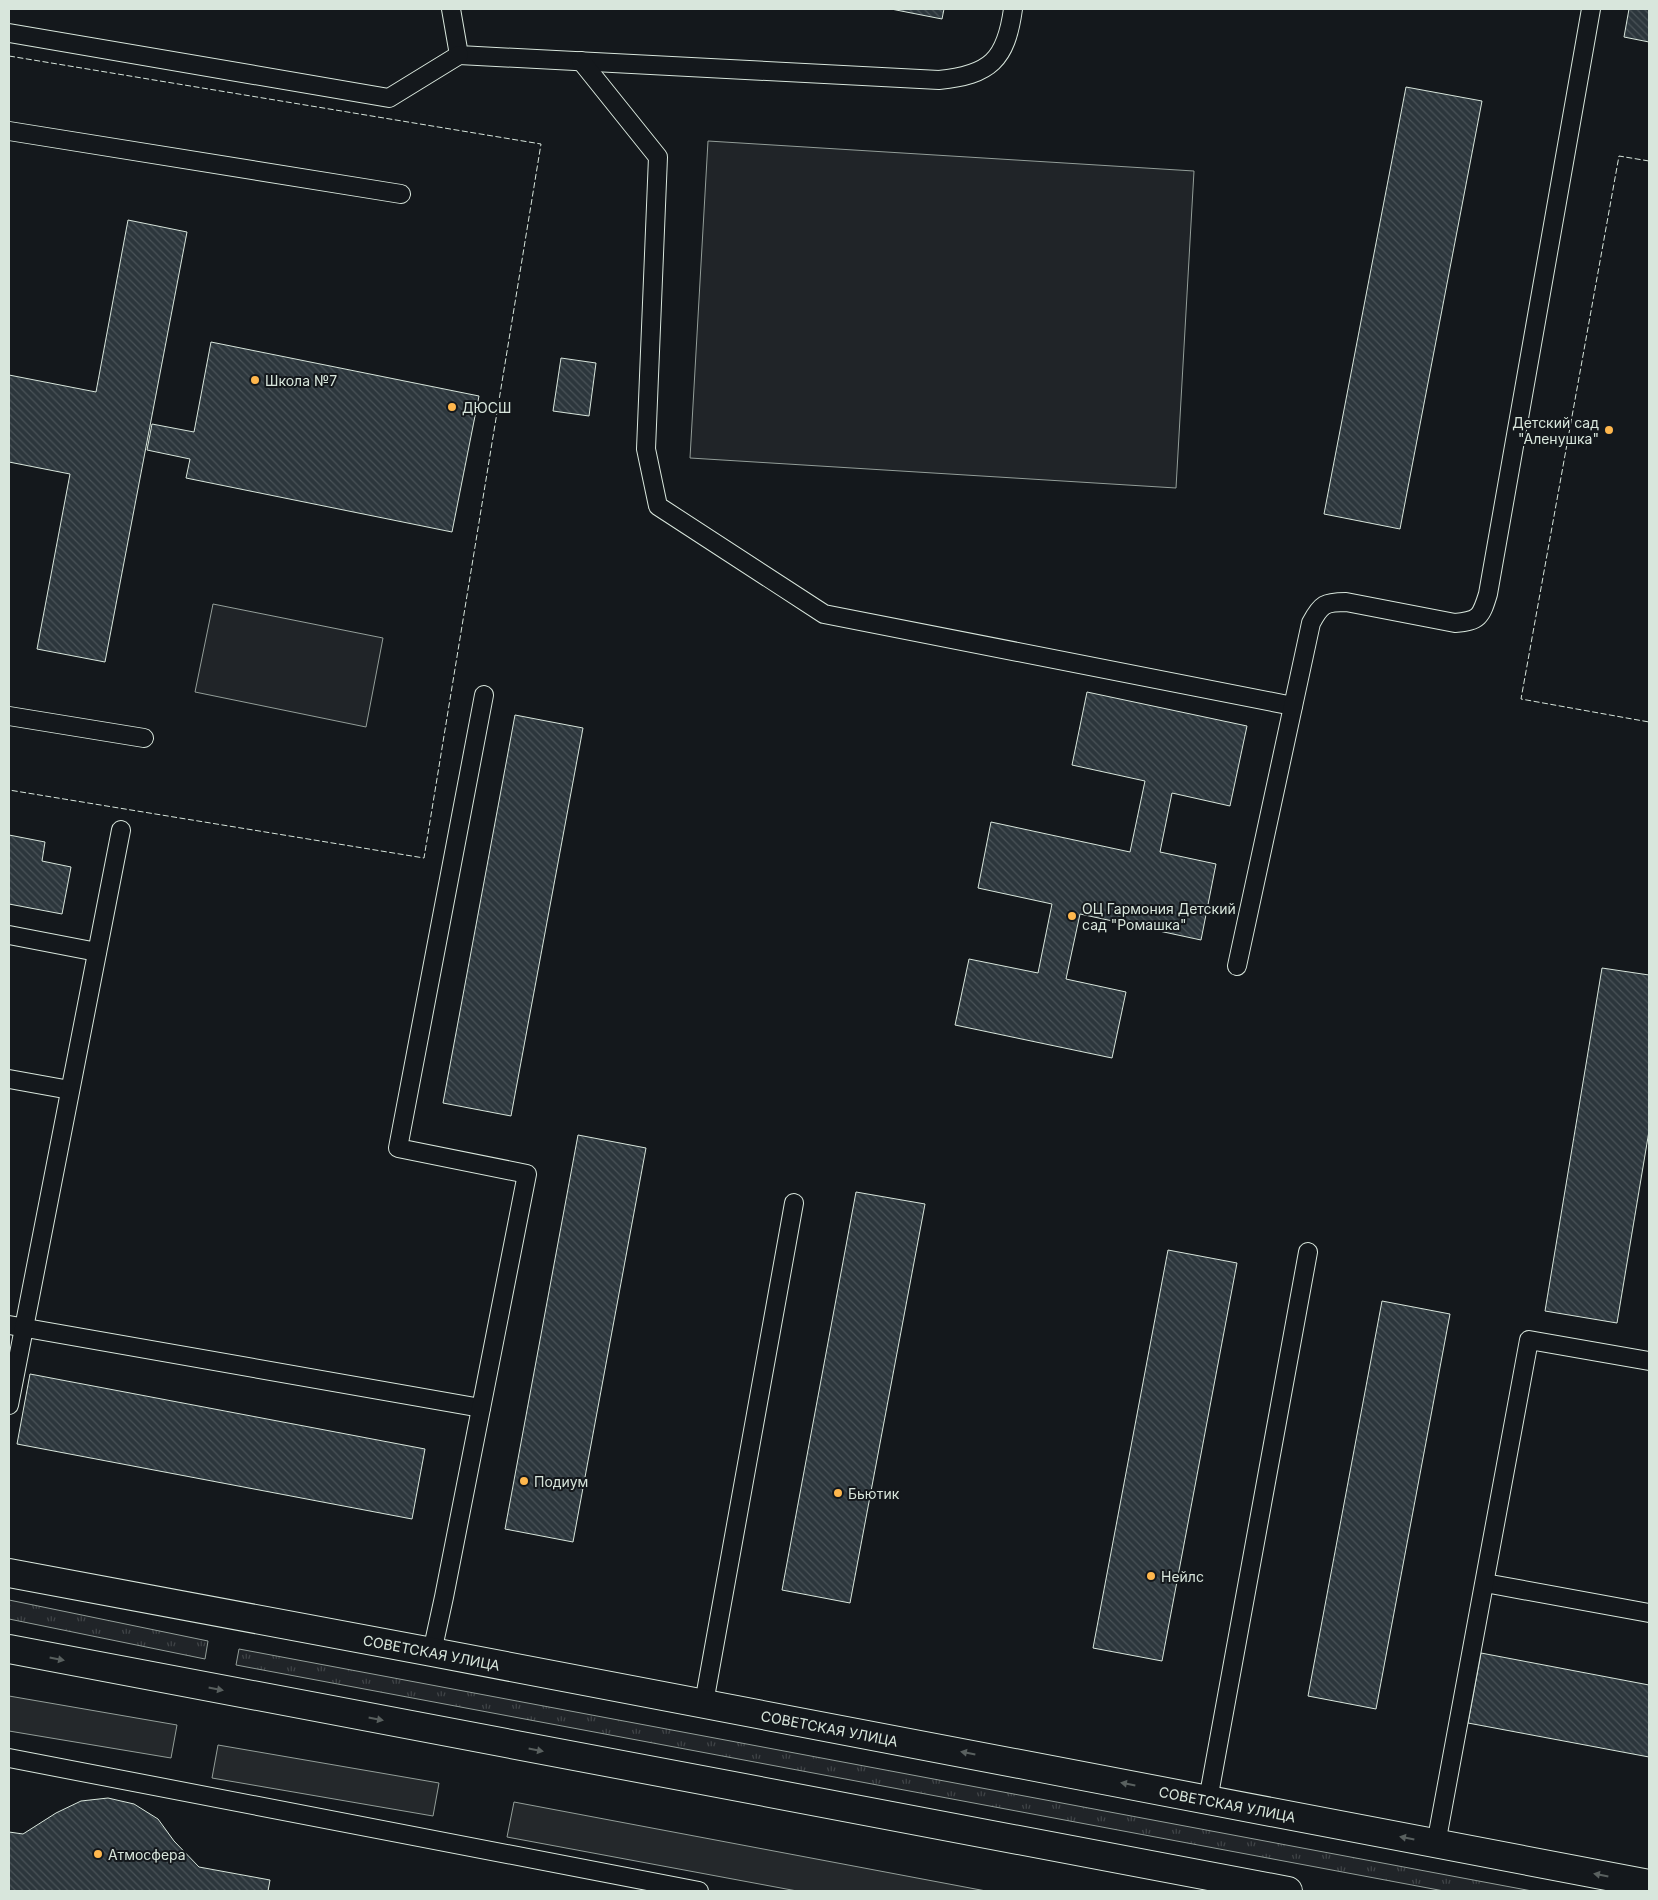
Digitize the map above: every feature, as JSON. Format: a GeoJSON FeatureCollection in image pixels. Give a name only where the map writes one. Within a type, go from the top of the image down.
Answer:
{"type":"FeatureCollection","features":[{"type":"Feature","properties":{"kind":"street","name":"СОВЕТСКАЯ УЛИЦА"},"geometry":{"type":"LineString","coordinates":[[9,1573],[704,1703],[1649,1884]]}},
{"type":"Feature","properties":{"kind":"street"},"geometry":{"type":"LineString","coordinates":[[9,1649],[1254,1888],[1288,1891]]}},
{"type":"Feature","properties":{"kind":"lane"},"geometry":{"type":"LineString","coordinates":[[451,9],[459,55]]}},
{"type":"Feature","properties":{"kind":"lane"},"geometry":{"type":"LineString","coordinates":[[9,33],[389,98],[459,55],[939,80],[962,78],[988,67],[1002,51],[1010,30],[1013,9]]}},
{"type":"Feature","properties":{"kind":"lane"},"geometry":{"type":"LineString","coordinates":[[1237,966],[1311,623],[1318,609],[1329,602],[1346,602],[1454,622],[1472,621],[1483,611],[1488,594],[1591,9]]}},
{"type":"Feature","properties":{"kind":"lane"},"geometry":{"type":"LineString","coordinates":[[581,61],[658,157],[646,449],[658,506],[824,614],[1293,706]]}},
{"type":"Feature","properties":{"kind":"lane"},"geometry":{"type":"LineString","coordinates":[[9,131],[401,194]]}},
{"type":"Feature","properties":{"kind":"lane"},"geometry":{"type":"LineString","coordinates":[[432,1652],[527,1174],[398,1148],[484,695]]}},
{"type":"Feature","properties":{"kind":"lane"},"geometry":{"type":"LineString","coordinates":[[9,716],[144,738]]}},
{"type":"Feature","properties":{"kind":"lane"},"geometry":{"type":"LineString","coordinates":[[9,1405],[16,1326],[70,1090],[121,830]]}},
{"type":"Feature","properties":{"kind":"lane"},"geometry":{"type":"LineString","coordinates":[[9,935],[97,952]]}},
{"type":"Feature","properties":{"kind":"lane"},"geometry":{"type":"LineString","coordinates":[[9,1079],[70,1090]]}},
{"type":"Feature","properties":{"kind":"lane"},"geometry":{"type":"LineString","coordinates":[[704,1703],[794,1204]]}},
{"type":"Feature","properties":{"kind":"lane"},"geometry":{"type":"LineString","coordinates":[[1208,1800],[1308,1252]]}},
{"type":"Feature","properties":{"kind":"lane"},"geometry":{"type":"LineString","coordinates":[[16,1326],[482,1408]]}},
{"type":"Feature","properties":{"kind":"lane"},"geometry":{"type":"LineString","coordinates":[[1436,1844],[1529,1340],[1649,1361]]}},
{"type":"Feature","properties":{"kind":"lane"},"geometry":{"type":"LineString","coordinates":[[1485,1583],[1649,1613]]}},
{"type":"Feature","properties":{"kind":"lane"},"geometry":{"type":"LineString","coordinates":[[9,1758],[699,1891]]}},
{"type":"Feature","properties":{"kind":"green space"},"geometry":{"type":"Polygon","coordinates":[[[708,141],[1194,171],[1176,488],[690,458],[708,141]]]}},
{"type":"Feature","properties":{"kind":"green space"},"geometry":{"type":"Polygon","coordinates":[[[213,604],[383,638],[366,727],[195,692],[213,604]]]}},
{"type":"Feature","properties":{"kind":"green space"},"geometry":{"type":"Polygon","coordinates":[[[9,1600],[208,1641],[205,1659],[9,1619],[9,1600]]]}},
{"type":"Feature","properties":{"kind":"green space"},"geometry":{"type":"Polygon","coordinates":[[[239,1649],[1532,1891],[1444,1891],[236,1665],[239,1649]]]}},
{"type":"Feature","properties":{"kind":"shaded area"},"geometry":{"type":"Polygon","coordinates":[[[9,1696],[177,1725],[171,1758],[9,1731],[9,1696]]]}},
{"type":"Feature","properties":{"kind":"shaded area"},"geometry":{"type":"Polygon","coordinates":[[[218,1745],[439,1783],[433,1816],[212,1778],[218,1745]]]}},
{"type":"Feature","properties":{"kind":"shaded area"},"geometry":{"type":"Polygon","coordinates":[[[514,1802],[986,1891],[797,1891],[507,1837],[514,1802]]]}},
{"type":"Feature","properties":{"kind":"building"},"geometry":{"type":"Polygon","coordinates":[[[891,9],[944,9],[942,19],[891,9]]]}},
{"type":"Feature","properties":{"kind":"building"},"geometry":{"type":"Polygon","coordinates":[[[1629,9],[1649,9],[1649,42],[1624,37],[1629,9]]]}},
{"type":"Feature","properties":{"kind":"building"},"geometry":{"type":"Polygon","coordinates":[[[1406,87],[1482,101],[1400,529],[1324,514],[1406,87]]]}},
{"type":"Feature","properties":{"kind":"building"},"geometry":{"type":"Polygon","coordinates":[[[128,220],[187,232],[105,662],[37,649],[70,474],[9,462],[9,375],[96,392],[128,220]]]}},
{"type":"Feature","properties":{"kind":"building"},"geometry":{"type":"Polygon","coordinates":[[[211,342],[479,396],[452,532],[186,478],[190,459],[147,450],[152,424],[194,432],[211,342]]]}},
{"type":"Feature","properties":{"kind":"building"},"geometry":{"type":"Polygon","coordinates":[[[561,358],[596,363],[589,416],[553,411],[561,358]]]}},
{"type":"Feature","properties":{"kind":"building"},"geometry":{"type":"Polygon","coordinates":[[[1087,692],[1247,726],[1230,806],[1172,793],[1160,852],[1216,864],[1201,940],[1080,914],[1066,979],[1126,992],[1112,1058],[955,1025],[969,959],[1038,973],[1052,904],[978,888],[991,822],[1130,852],[1145,781],[1072,765],[1087,692]]]}},
{"type":"Feature","properties":{"kind":"building"},"geometry":{"type":"Polygon","coordinates":[[[515,715],[583,728],[511,1116],[443,1103],[515,715]]]}},
{"type":"Feature","properties":{"kind":"building"},"geometry":{"type":"Polygon","coordinates":[[[9,835],[45,842],[42,861],[71,867],[62,914],[9,904],[9,835]]]}},
{"type":"Feature","properties":{"kind":"building"},"geometry":{"type":"Polygon","coordinates":[[[1602,968],[1649,975],[1649,1131],[1617,1323],[1545,1311],[1602,968]]]}},
{"type":"Feature","properties":{"kind":"building"},"geometry":{"type":"Polygon","coordinates":[[[578,1135],[646,1148],[573,1542],[505,1529],[578,1135]]]}},
{"type":"Feature","properties":{"kind":"building"},"geometry":{"type":"Polygon","coordinates":[[[856,1192],[925,1204],[850,1603],[782,1590],[856,1192]]]}},
{"type":"Feature","properties":{"kind":"building"},"geometry":{"type":"Polygon","coordinates":[[[1168,1250],[1237,1263],[1162,1661],[1093,1648],[1168,1250]]]}},
{"type":"Feature","properties":{"kind":"building"},"geometry":{"type":"Polygon","coordinates":[[[1382,1301],[1450,1314],[1376,1709],[1308,1696],[1382,1301]]]}},
{"type":"Feature","properties":{"kind":"building"},"geometry":{"type":"Polygon","coordinates":[[[30,1374],[425,1449],[412,1519],[17,1444],[30,1374]]]}},
{"type":"Feature","properties":{"kind":"building"},"geometry":{"type":"Polygon","coordinates":[[[1481,1653],[1649,1685],[1649,1757],[1468,1723],[1481,1653]]]}},
{"type":"Feature","properties":{"kind":"building","name":"Атмосфера"},"geometry":{"type":"Polygon","coordinates":[[[108,1798],[134,1804],[158,1819],[174,1841],[199,1867],[270,1880],[268,1891],[9,1891],[9,1832],[23,1834],[56,1813],[81,1801],[108,1798]]]}},
{"type":"Feature","properties":{"kind":"fence"},"geometry":{"type":"LineString","coordinates":[[9,56],[541,144],[424,858],[9,790]]}},
{"type":"Feature","properties":{"kind":"fence"},"geometry":{"type":"LineString","coordinates":[[1649,161],[1619,156],[1521,699],[1649,722]]}},
{"type":"Feature","properties":{"kind":"place","name":"Школа №7"},"geometry":{"type":"Point","coordinates":[255,380]}},
{"type":"Feature","properties":{"kind":"place","name":"ДЮСШ"},"geometry":{"type":"Point","coordinates":[452,407]}},
{"type":"Feature","properties":{"kind":"place","name":"Детский сад \"Аленушка\""},"geometry":{"type":"Point","coordinates":[1609,430]}},
{"type":"Feature","properties":{"kind":"place","name":"ОЦ Гармония Детский сад \"Ромашка\""},"geometry":{"type":"Point","coordinates":[1072,916]}},
{"type":"Feature","properties":{"kind":"place","name":"Подиум"},"geometry":{"type":"Point","coordinates":[524,1481]}},
{"type":"Feature","properties":{"kind":"place","name":"Бьютик"},"geometry":{"type":"Point","coordinates":[838,1493]}},
{"type":"Feature","properties":{"kind":"place","name":"Нейлс"},"geometry":{"type":"Point","coordinates":[1151,1576]}},
{"type":"Feature","properties":{"kind":"place","name":"Атмосфера"},"geometry":{"type":"Point","coordinates":[98,1854]}}]}
